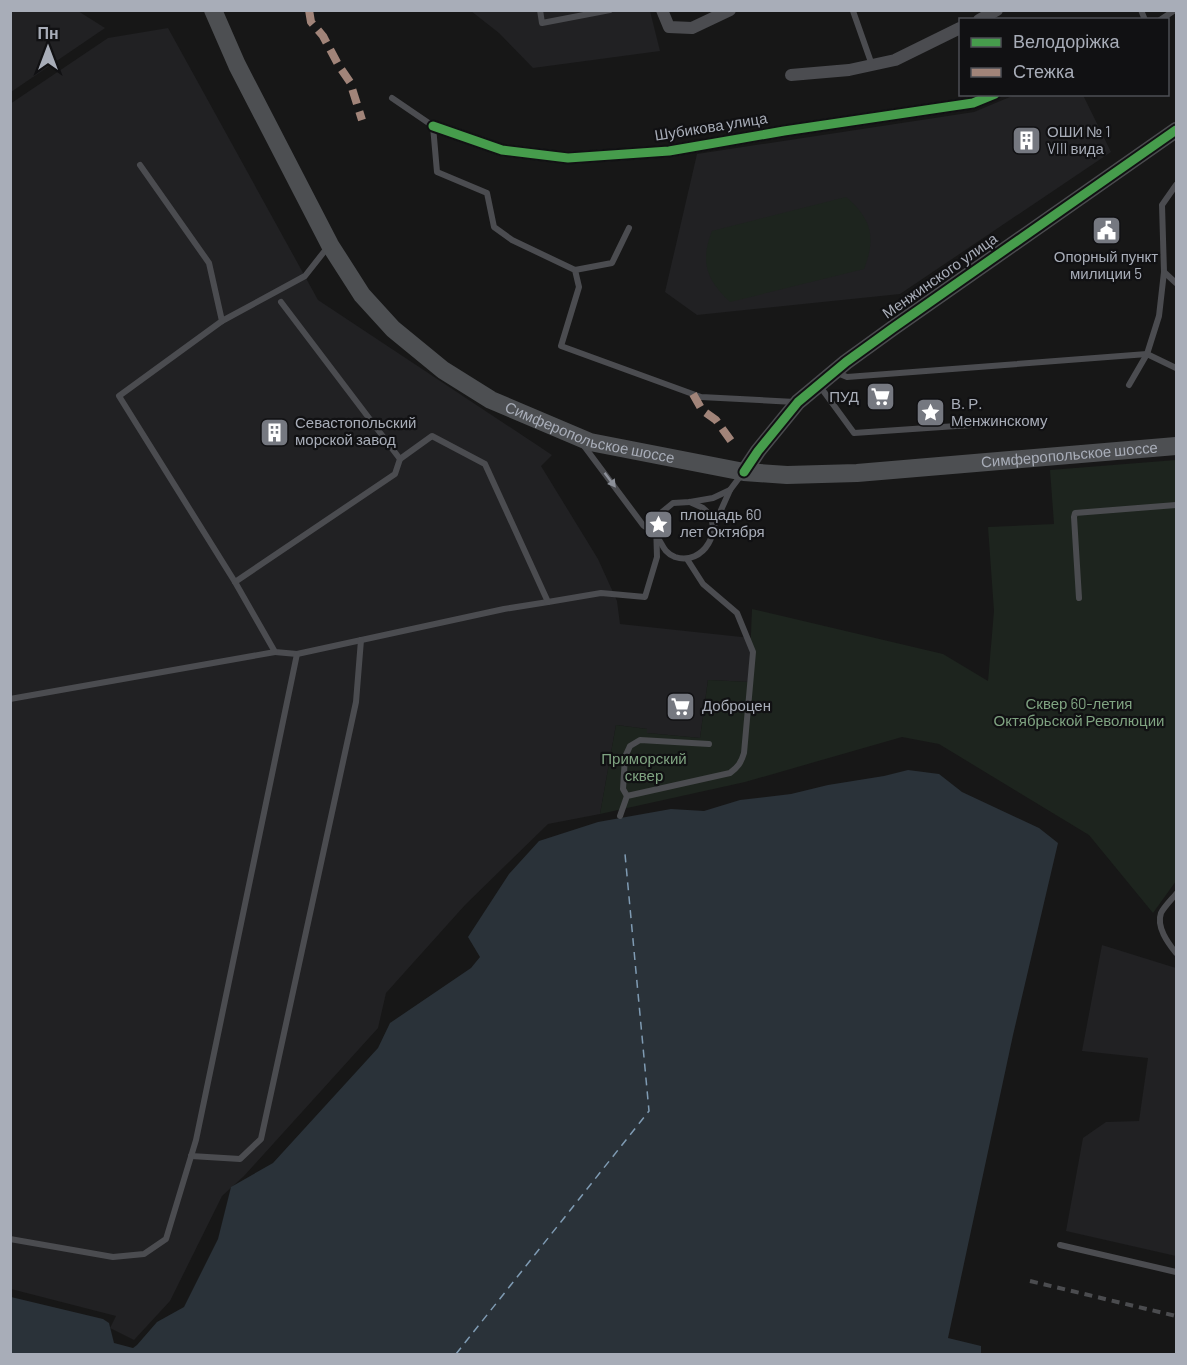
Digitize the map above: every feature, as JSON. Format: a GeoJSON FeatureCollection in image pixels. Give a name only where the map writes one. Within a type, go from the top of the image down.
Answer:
{"type":"FeatureCollection","features":[{"type":"Feature","properties":{"kind":"main road","name":"Симферопольское шоссе"},"geometry":{"type":"LineString","coordinates":[[213,10],[237,65],[330,245],[362,295],[393,329],[443,370],[491,400],[590,442],[744,472],[787,475],[857,473],[1176,446]]}},
{"type":"Feature","properties":{"kind":"street"},"geometry":{"type":"LineString","coordinates":[[662,10],[669,27],[692,28],[730,10]]}},
{"type":"Feature","properties":{"kind":"street"},"geometry":{"type":"LineString","coordinates":[[983,18],[997,10]]}},
{"type":"Feature","properties":{"kind":"street"},"geometry":{"type":"LineString","coordinates":[[792,75],[849,70],[895,60],[959,28]]}},
{"type":"Feature","properties":{"kind":"street","name":"Шубикова улица"},"geometry":{"type":"LineString","coordinates":[[434,126],[502,150],[568,158],[669,151],[784,131],[974,103],[990,96]]}},
{"type":"Feature","properties":{"kind":"street","name":"Менжинского улица"},"geometry":{"type":"LineString","coordinates":[[744,472],[798,402],[819,384],[893,328],[1176,130]]}},
{"type":"Feature","properties":{"kind":"lane"},"geometry":{"type":"LineString","coordinates":[[540,10],[542,23],[577,14],[610,10]]}},
{"type":"Feature","properties":{"kind":"lane"},"geometry":{"type":"LineString","coordinates":[[854,10],[872,65]]}},
{"type":"Feature","properties":{"kind":"lane"},"geometry":{"type":"LineString","coordinates":[[392,98],[434,126],[437,172],[487,193],[494,227],[512,240],[575,270],[612,263],[629,228]]}},
{"type":"Feature","properties":{"kind":"lane"},"geometry":{"type":"LineString","coordinates":[[140,165],[209,263],[222,321]]}},
{"type":"Feature","properties":{"kind":"lane"},"geometry":{"type":"LineString","coordinates":[[1129,385],[1147,354],[1159,316],[1164,272],[1162,205],[1176,185]]}},
{"type":"Feature","properties":{"kind":"lane"},"geometry":{"type":"LineString","coordinates":[[275,652],[235,582],[119,396],[222,321],[304,276],[330,245]]}},
{"type":"Feature","properties":{"kind":"lane"},"geometry":{"type":"LineString","coordinates":[[575,270],[579,287],[561,346],[701,397],[798,402]]}},
{"type":"Feature","properties":{"kind":"lane"},"geometry":{"type":"LineString","coordinates":[[1164,272],[1176,283]]}},
{"type":"Feature","properties":{"kind":"lane"},"geometry":{"type":"LineString","coordinates":[[281,302],[400,459]]}},
{"type":"Feature","properties":{"kind":"lane"},"geometry":{"type":"LineString","coordinates":[[835,372],[847,377],[1147,354],[1176,368]]}},
{"type":"Feature","properties":{"kind":"lane"},"geometry":{"type":"LineString","coordinates":[[819,384],[854,434],[986,424]]}},
{"type":"Feature","properties":{"kind":"lane"},"geometry":{"type":"LineString","coordinates":[[573,435],[592,456],[643,525],[656,534],[664,551],[676,557],[687,559],[700,554],[709,544],[730,490],[744,472]]}},
{"type":"Feature","properties":{"kind":"lane"},"geometry":{"type":"LineString","coordinates":[[235,582],[395,474],[400,459],[432,436],[485,464],[549,602]]}},
{"type":"Feature","properties":{"kind":"lane"},"geometry":{"type":"LineString","coordinates":[[10,699],[275,652],[297,654],[504,609],[601,593],[645,597],[657,557],[656,523],[662,512],[673,503],[713,498],[730,490]]}},
{"type":"Feature","properties":{"kind":"lane"},"geometry":{"type":"LineString","coordinates":[[690,502],[703,508],[710,517],[713,529]]}},
{"type":"Feature","properties":{"kind":"lane"},"geometry":{"type":"LineString","coordinates":[[1079,598],[1074,517],[1076,513],[1176,505]]}},
{"type":"Feature","properties":{"kind":"lane"},"geometry":{"type":"LineString","coordinates":[[627,796],[730,772],[739,767],[744,753],[753,652],[737,613],[703,584],[687,559]]}},
{"type":"Feature","properties":{"kind":"lane"},"geometry":{"type":"LineString","coordinates":[[191,1156],[240,1159],[261,1139],[356,702],[361,640]]}},
{"type":"Feature","properties":{"kind":"lane"},"geometry":{"type":"LineString","coordinates":[[10,1239],[113,1257],[144,1254],[166,1239],[196,1140],[297,654]]}},
{"type":"Feature","properties":{"kind":"lane"},"geometry":{"type":"LineString","coordinates":[[620,816],[627,796],[623,789],[622,778],[625,757],[630,746],[640,740],[709,744]]}},
{"type":"Feature","properties":{"kind":"lane"},"geometry":{"type":"LineString","coordinates":[[1176,894],[1161,913],[1161,925],[1167,941],[1176,953]]}},
{"type":"Feature","properties":{"kind":"lane"},"geometry":{"type":"LineString","coordinates":[[1060,1245],[1176,1272]]}},
{"type":"Feature","properties":{"kind":"shaded area"},"geometry":{"type":"Polygon","coordinates":[[[11,10],[78,11],[105,28],[11,92],[11,10]]]}},
{"type":"Feature","properties":{"kind":"shaded area"},"geometry":{"type":"Polygon","coordinates":[[[471,11],[650,11],[660,51],[533,68],[499,33],[471,11]]]}},
{"type":"Feature","properties":{"kind":"shaded area"},"geometry":{"type":"Polygon","coordinates":[[[168,28],[318,300],[552,455],[541,466],[598,559],[617,601],[620,624],[751,638],[749,682],[708,680],[700,738],[647,733],[647,729],[616,725],[600,814],[548,824],[465,905],[386,993],[378,1028],[244,1176],[222,1196],[170,1301],[134,1340],[110,1328],[116,1316],[11,1289],[10,104],[108,38],[168,28]]]}},
{"type":"Feature","properties":{"kind":"shaded area"},"geometry":{"type":"Polygon","coordinates":[[[1012,96],[1083,96],[1111,152],[900,294],[697,315],[665,292],[697,154],[974,112],[1012,96]]]}},
{"type":"Feature","properties":{"kind":"shaded area"},"geometry":{"type":"Polygon","coordinates":[[[908,770],[939,774],[962,792],[1039,828],[1058,843],[1013,1035],[948,1338],[981,1346],[981,1354],[11,1354],[11,1297],[103,1319],[109,1323],[114,1343],[133,1348],[157,1322],[184,1307],[218,1239],[231,1187],[273,1163],[378,1048],[390,1023],[471,968],[480,957],[468,937],[509,874],[539,841],[598,822],[671,809],[704,811],[740,800],[791,794],[908,770]]]}},
{"type":"Feature","properties":{"kind":"shaded area"},"geometry":{"type":"Polygon","coordinates":[[[1102,945],[1176,968],[1176,1256],[1066,1231],[1083,1138],[1106,1122],[1139,1121],[1148,1058],[1082,1051],[1102,945]]]}},
{"type":"Feature","properties":{"kind":"green space"},"geometry":{"type":"Polygon","coordinates":[[[846,197],[861,213],[869,230],[870,248],[864,269],[730,302],[715,286],[706,261],[712,231],[846,197]]]}},
{"type":"Feature","properties":{"kind":"green space","name":"Сквер 60-летия Октябрьской Революции"},"geometry":{"type":"Polygon","coordinates":[[[1176,460],[1176,881],[1153,913],[1089,835],[939,744],[902,737],[745,782],[600,814],[616,725],[647,729],[647,733],[700,738],[708,680],[749,682],[752,609],[943,654],[988,681],[994,611],[988,527],[1054,524],[1050,470],[1176,460]]]}},
{"type":"Feature","properties":{"kind":"ferry route"},"geometry":{"type":"LineString","coordinates":[[456,1354],[649,1111],[625,854]]}},
{"type":"Feature","properties":{"kind":"railway"},"geometry":{"type":"LineString","coordinates":[[1030,1281],[1176,1316]]}},
{"type":"Feature","properties":{"kind":"marked path"},"geometry":{"type":"LineString","coordinates":[[309,10],[311,22],[323,36],[350,82],[362,120]]}},
{"type":"Feature","properties":{"kind":"marked path"},"geometry":{"type":"LineString","coordinates":[[693,394],[702,410],[716,420],[734,445]]}},
{"type":"Feature","properties":{"kind":"cycle path"},"geometry":{"type":"LineString","coordinates":[[433,126],[502,150],[568,158],[669,151],[784,131],[973,103],[990,96]]}},
{"type":"Feature","properties":{"kind":"cycle path"},"geometry":{"type":"LineString","coordinates":[[744,472],[798,402],[846,362],[1176,130]]}},
{"type":"Feature","properties":{"kind":"place","name":"ОШИ № 1 VIII вида"},"geometry":{"type":"Point","coordinates":[1026,141]}},
{"type":"Feature","properties":{"kind":"place","name":"Опорный пункт милиции 5"},"geometry":{"type":"Point","coordinates":[1106,230]}},
{"type":"Feature","properties":{"kind":"place","name":"ПУД"},"geometry":{"type":"Point","coordinates":[880,397]}},
{"type":"Feature","properties":{"kind":"place","name":"В. Р. Менжинскому"},"geometry":{"type":"Point","coordinates":[930,413]}},
{"type":"Feature","properties":{"kind":"place","name":"Севастопольский морской завод"},"geometry":{"type":"Point","coordinates":[274,432]}},
{"type":"Feature","properties":{"kind":"place","name":"площадь 60 лет Октября"},"geometry":{"type":"Point","coordinates":[659,524]}},
{"type":"Feature","properties":{"kind":"place","name":"Доброцен"},"geometry":{"type":"Point","coordinates":[681,706]}},
{"type":"Feature","properties":{"kind":"park label","name":"Приморский сквер"},"geometry":{"type":"Point","coordinates":[644,768]}}]}
